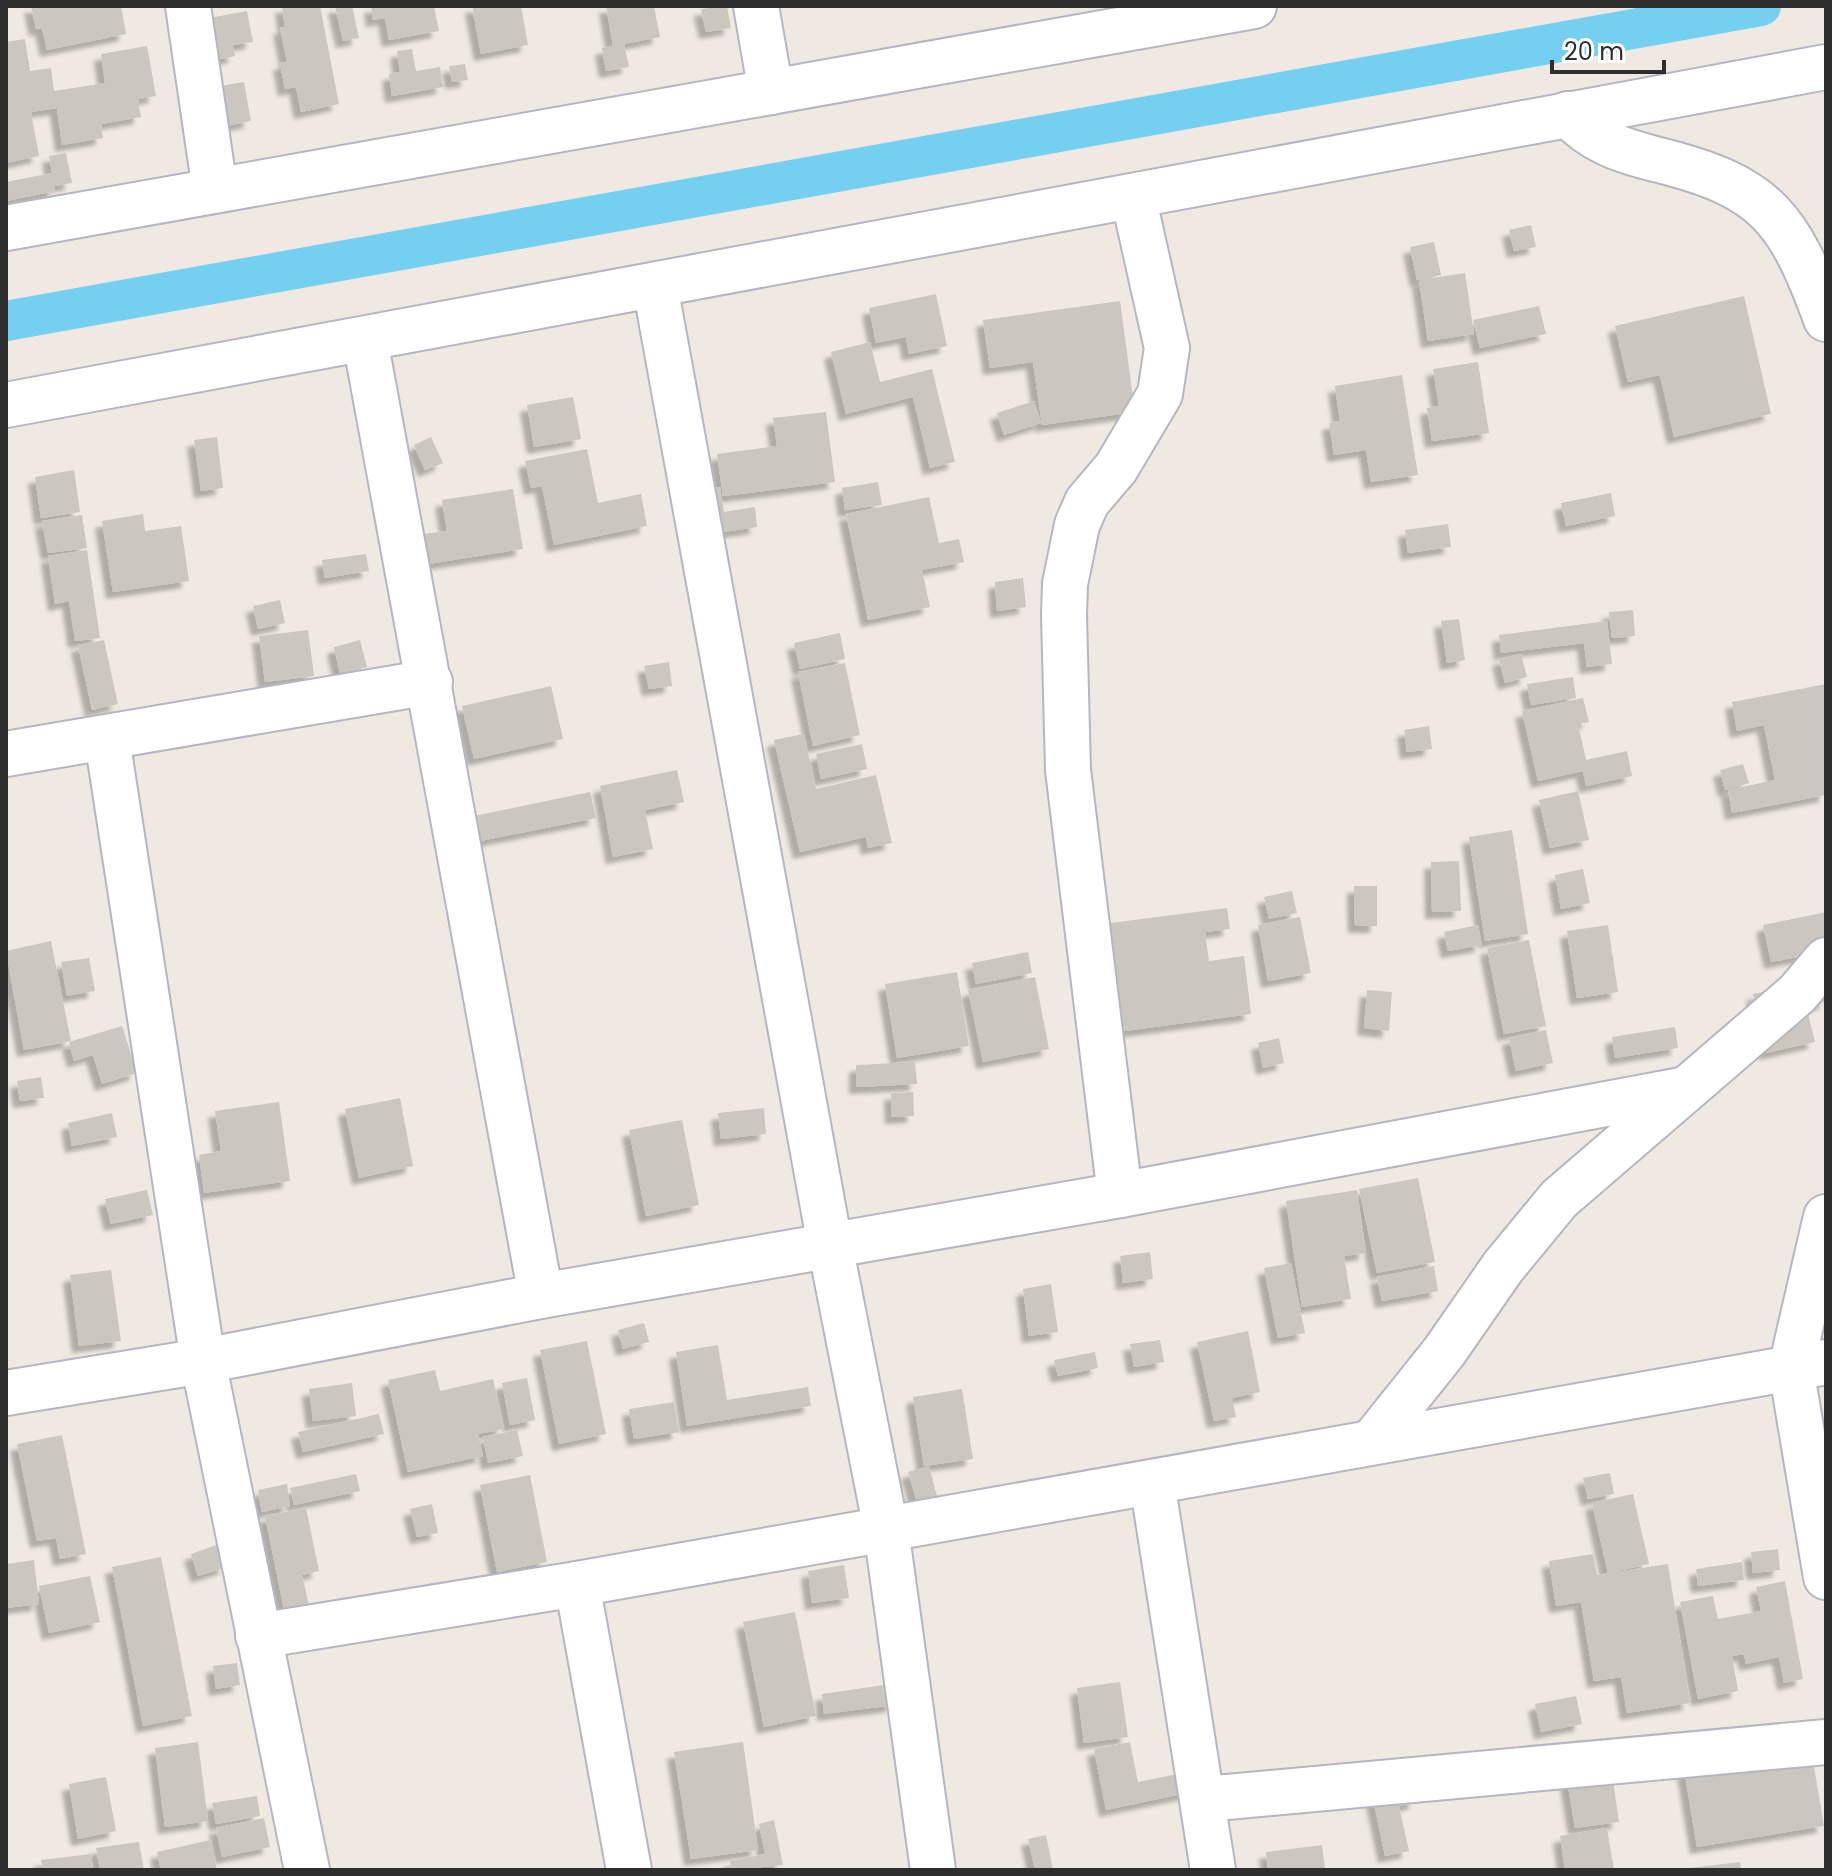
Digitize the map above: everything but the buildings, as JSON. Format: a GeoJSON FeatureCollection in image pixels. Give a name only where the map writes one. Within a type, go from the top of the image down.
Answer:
{"type":"FeatureCollection","features":[{"type":"Feature","properties":{"kind":"street"},"geometry":{"type":"LineString","coordinates":[[188,6],[215,190]]}},
{"type":"Feature","properties":{"kind":"street"},"geometry":{"type":"LineString","coordinates":[[756,6],[771,92]]}},
{"type":"Feature","properties":{"kind":"street"},"geometry":{"type":"LineString","coordinates":[[6,228],[771,92],[1065,23],[1254,6]]}},
{"type":"Feature","properties":{"kind":"street"},"geometry":{"type":"LineString","coordinates":[[6,405],[1826,67]]}},
{"type":"Feature","properties":{"kind":"street"},"geometry":{"type":"LineString","coordinates":[[1568,114],[1583,131],[1619,150],[1700,171],[1753,197],[1789,232],[1804,257],[1826,319]]}},
{"type":"Feature","properties":{"kind":"street"},"geometry":{"type":"LineString","coordinates":[[1120,1195],[1068,770],[1064,615],[1065,584],[1077,525],[1087,502],[1116,468],[1160,394],[1167,348],[1133,196]]}},
{"type":"Feature","properties":{"kind":"street"},"geometry":{"type":"LineString","coordinates":[[655,286],[830,1245],[886,1529],[933,1870]]}},
{"type":"Feature","properties":{"kind":"street"},"geometry":{"type":"LineString","coordinates":[[365,340],[541,1296]]}},
{"type":"Feature","properties":{"kind":"street"},"geometry":{"type":"LineString","coordinates":[[6,754],[430,682]]}},
{"type":"Feature","properties":{"kind":"street"},"geometry":{"type":"LineString","coordinates":[[107,739],[203,1361],[307,1870]]}},
{"type":"Feature","properties":{"kind":"street"},"geometry":{"type":"LineString","coordinates":[[1372,1442],[1444,1352],[1503,1267],[1559,1199],[1797,994],[1826,960]]}},
{"type":"Feature","properties":{"kind":"street"},"geometry":{"type":"LineString","coordinates":[[6,1393],[203,1361],[541,1296],[1120,1195],[1686,1089]]}},
{"type":"Feature","properties":{"kind":"street"},"geometry":{"type":"LineString","coordinates":[[1826,1217],[1809,1365],[1826,1577]]}},
{"type":"Feature","properties":{"kind":"street"},"geometry":{"type":"LineString","coordinates":[[258,1636],[577,1584],[1809,1365]]}},
{"type":"Feature","properties":{"kind":"street"},"geometry":{"type":"LineString","coordinates":[[1152,1482],[1205,1799],[1213,1870]]}},
{"type":"Feature","properties":{"kind":"street"},"geometry":{"type":"LineString","coordinates":[[577,1584],[629,1870]]}},
{"type":"Feature","properties":{"kind":"street"},"geometry":{"type":"LineString","coordinates":[[1205,1799],[1826,1742]]}},
{"type":"Feature","properties":{"kind":"waterway"},"geometry":{"type":"LineString","coordinates":[[6,321],[1761,6]]}}]}
